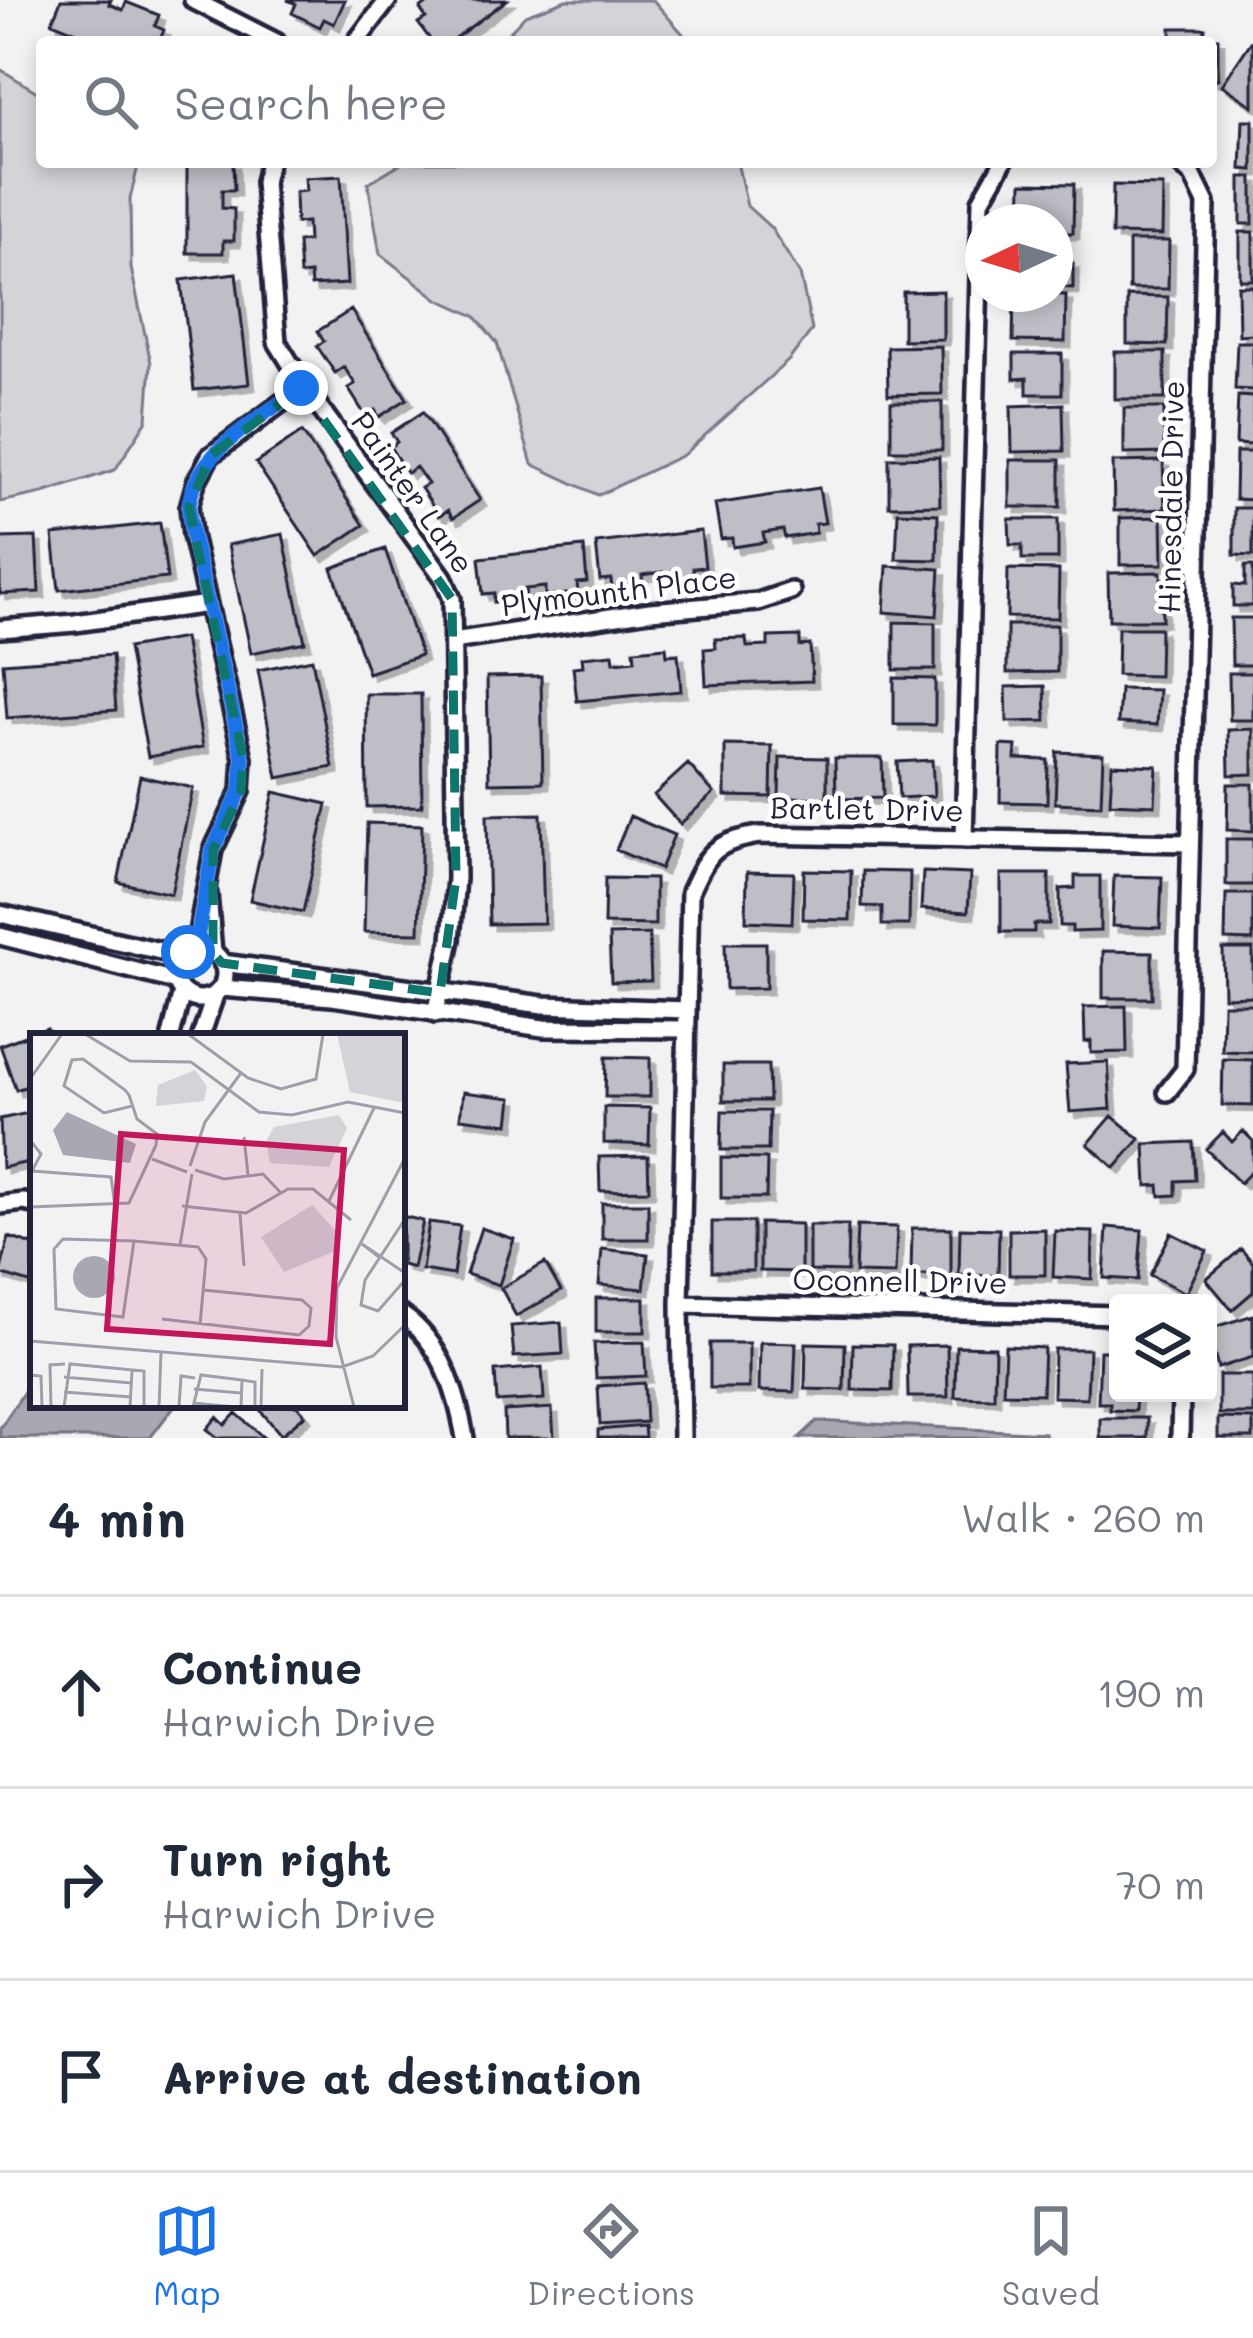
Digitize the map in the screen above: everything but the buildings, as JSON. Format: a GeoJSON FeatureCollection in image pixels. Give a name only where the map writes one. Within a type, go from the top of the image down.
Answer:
{"type":"FeatureCollection","features":[{"type":"Feature","properties":{"kind":"street"},"geometry":{"type":"LineString","coordinates":[[193,0],[264,36]]}},
{"type":"Feature","properties":{"kind":"street"},"geometry":{"type":"LineString","coordinates":[[361,36],[388,0]]}},
{"type":"Feature","properties":{"kind":"street","name":"Painter Lane"},"geometry":{"type":"LineString","coordinates":[[267,168],[264,182],[277,342],[443,577],[452,599],[456,878],[452,940],[435,1014]]}},
{"type":"Feature","properties":{"kind":"street"},"geometry":{"type":"LineString","coordinates":[[964,839],[981,201],[1000,168]]}},
{"type":"Feature","properties":{"kind":"street","name":"Hinesdale Drive"},"geometry":{"type":"LineString","coordinates":[[1167,1092],[1185,1069],[1206,203],[1184,168]]}},
{"type":"Feature","properties":{"kind":"street"},"geometry":{"type":"LineString","coordinates":[[203,955],[212,917],[208,891],[213,850],[241,790],[243,758],[189,507],[210,456],[304,386]]}},
{"type":"Feature","properties":{"kind":"street","name":"Plymounth Place"},"geometry":{"type":"LineString","coordinates":[[453,641],[650,611],[758,602],[791,591]]}},
{"type":"Feature","properties":{"kind":"street"},"geometry":{"type":"LineString","coordinates":[[0,629],[208,604]]}},
{"type":"Feature","properties":{"kind":"street","name":"Bartlet Drive"},"geometry":{"type":"LineString","coordinates":[[687,1010],[690,892],[704,861],[729,839],[759,835],[1190,843]]}},
{"type":"Feature","properties":{"kind":"street"},"geometry":{"type":"LineString","coordinates":[[0,914],[203,955],[440,993],[543,1005],[687,1010],[682,1438]]}},
{"type":"Feature","properties":{"kind":"street"},"geometry":{"type":"LineString","coordinates":[[0,937],[178,987],[192,999],[203,1000],[218,992],[332,998],[543,1028],[686,1029]]}},
{"type":"Feature","properties":{"kind":"street"},"geometry":{"type":"LineString","coordinates":[[171,1033],[178,987],[175,967],[203,955]]}},
{"type":"Feature","properties":{"kind":"street"},"geometry":{"type":"LineString","coordinates":[[202,1033],[225,980],[203,955]]}},
{"type":"Feature","properties":{"kind":"street"},"geometry":{"type":"LineString","coordinates":[[0,1205],[30,1204]]}},
{"type":"Feature","properties":{"kind":"street","name":"Oconnell Drive"},"geometry":{"type":"LineString","coordinates":[[680,1304],[1109,1315]]}},
{"type":"Feature","properties":{"kind":"street"},"geometry":{"type":"LineString","coordinates":[[405,1317],[440,1358],[459,1404],[464,1438]]}},
{"type":"Feature","properties":{"kind":"street"},"geometry":{"type":"LineString","coordinates":[[1180,1438],[1181,1402]]}},
{"type":"Feature","properties":{"kind":"highlighted area"},"geometry":{"type":"Polygon","coordinates":[[[301,388],[452,599],[456,878],[440,993],[222,963],[213,953],[213,850],[241,791],[243,758],[189,507],[210,456],[301,388]]]}},
{"type":"Feature","properties":{"kind":"shaded area"},"geometry":{"type":"Polygon","coordinates":[[[566,0],[653,0],[685,36],[506,36],[525,15],[566,0]]]}},
{"type":"Feature","properties":{"kind":"shaded area"},"geometry":{"type":"Polygon","coordinates":[[[0,69],[36,91],[36,168],[138,168],[130,199],[131,268],[151,363],[147,420],[115,470],[0,502],[0,69]]]}},
{"type":"Feature","properties":{"kind":"shaded area"},"geometry":{"type":"Polygon","coordinates":[[[393,168],[738,168],[747,206],[771,228],[800,274],[812,330],[789,360],[683,455],[598,495],[532,464],[497,343],[475,316],[438,299],[380,254],[368,183],[393,168]]]}},
{"type":"Feature","properties":{"kind":"shaded area"},"geometry":{"type":"Polygon","coordinates":[[[30,1383],[30,1408],[173,1408],[150,1438],[0,1438],[0,1428],[30,1383]]]}},
{"type":"Feature","properties":{"kind":"shaded area"},"geometry":{"type":"Polygon","coordinates":[[[817,1421],[1044,1433],[1046,1438],[799,1438],[817,1421]]]}},
{"type":"Feature","properties":{"kind":"route"},"geometry":{"type":"LineString","coordinates":[[188,952],[195,950],[213,850],[241,790],[243,758],[189,507],[210,456],[301,388]]}}]}
